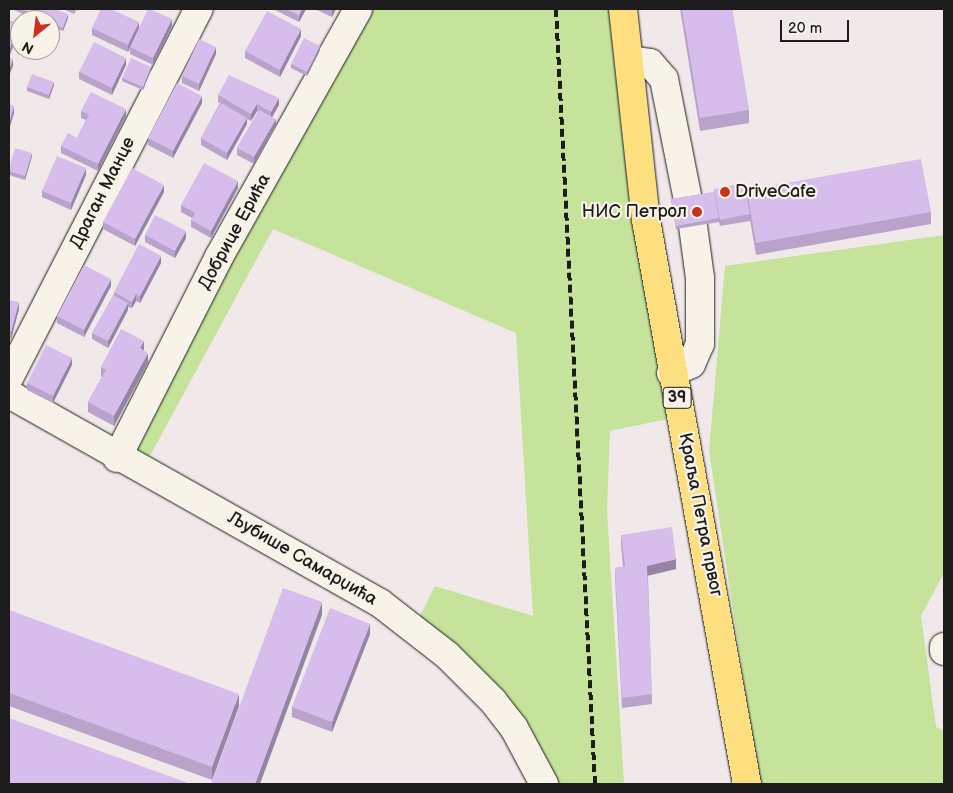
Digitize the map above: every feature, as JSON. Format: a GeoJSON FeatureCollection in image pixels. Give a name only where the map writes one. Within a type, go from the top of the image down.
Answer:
{"type":"FeatureCollection","features":[{"type":"Feature","properties":{"kind":"main road","name":"Краља Петра првог"},"geometry":{"type":"LineString","coordinates":[[623,9],[630,60],[634,132],[671,373],[747,784]]}},
{"type":"Feature","properties":{"kind":"street","name":"Драган Манце"},"geometry":{"type":"LineString","coordinates":[[9,378],[199,9]]}},
{"type":"Feature","properties":{"kind":"street","name":"Добрице Ерића"},"geometry":{"type":"LineString","coordinates":[[117,458],[218,257],[358,9]]}},
{"type":"Feature","properties":{"kind":"street"},"geometry":{"type":"LineString","coordinates":[[630,60],[650,62],[664,79],[688,200]]}},
{"type":"Feature","properties":{"kind":"street"},"geometry":{"type":"LineString","coordinates":[[671,373],[691,364],[700,344],[700,278],[693,226]]}},
{"type":"Feature","properties":{"kind":"street","name":"Љубише Самарџића"},"geometry":{"type":"LineString","coordinates":[[9,394],[117,458],[371,598],[414,628],[493,700],[514,728],[544,784]]}},
{"type":"Feature","properties":{"kind":"green space"},"geometry":{"type":"Polygon","coordinates":[[[358,9],[623,9],[682,416],[610,431],[607,511],[624,784],[544,784],[533,763],[414,628],[435,586],[533,616],[516,333],[273,229],[151,454],[139,466],[117,458],[358,9]]]}},
{"type":"Feature","properties":{"kind":"green space"},"geometry":{"type":"Polygon","coordinates":[[[944,235],[944,573],[921,616],[936,727],[944,731],[944,784],[759,784],[709,451],[725,266],[944,235]]]}},
{"type":"Feature","properties":{"kind":"building"},"geometry":{"type":"Polygon","coordinates":[[[55,9],[58,10],[36,10],[55,9]]]}},
{"type":"Feature","properties":{"kind":"building"},"geometry":{"type":"Polygon","coordinates":[[[101,9],[111,9],[139,22],[128,45],[92,28],[101,9]]]}},
{"type":"Feature","properties":{"kind":"building"},"geometry":{"type":"Polygon","coordinates":[[[148,9],[172,19],[153,58],[130,47],[148,9]]]}},
{"type":"Feature","properties":{"kind":"building"},"geometry":{"type":"Polygon","coordinates":[[[286,9],[302,9],[299,16],[286,9]]]}},
{"type":"Feature","properties":{"kind":"building"},"geometry":{"type":"Polygon","coordinates":[[[682,9],[732,9],[749,110],[700,118],[682,9]]]}},
{"type":"Feature","properties":{"kind":"building"},"geometry":{"type":"Polygon","coordinates":[[[60,11],[68,14],[63,28],[60,27],[60,11]]]}},
{"type":"Feature","properties":{"kind":"building"},"geometry":{"type":"Polygon","coordinates":[[[267,11],[301,29],[280,70],[245,51],[267,11]]]}},
{"type":"Feature","properties":{"kind":"building"},"geometry":{"type":"Polygon","coordinates":[[[9,20],[10,48],[9,47],[9,20]]]}},
{"type":"Feature","properties":{"kind":"building"},"geometry":{"type":"Polygon","coordinates":[[[304,38],[320,46],[307,72],[291,64],[304,38]]]}},
{"type":"Feature","properties":{"kind":"building"},"geometry":{"type":"Polygon","coordinates":[[[199,39],[216,47],[199,84],[182,76],[199,39]]]}},
{"type":"Feature","properties":{"kind":"building"},"geometry":{"type":"Polygon","coordinates":[[[94,42],[126,58],[112,88],[79,72],[94,42]]]}},
{"type":"Feature","properties":{"kind":"building"},"geometry":{"type":"Polygon","coordinates":[[[9,57],[10,60],[13,60],[9,69],[9,57]]]}},
{"type":"Feature","properties":{"kind":"building"},"geometry":{"type":"Polygon","coordinates":[[[131,58],[151,67],[143,87],[122,78],[131,58]]]}},
{"type":"Feature","properties":{"kind":"building"},"geometry":{"type":"Polygon","coordinates":[[[32,74],[54,82],[49,95],[27,87],[32,74]]]}},
{"type":"Feature","properties":{"kind":"building"},"geometry":{"type":"Polygon","coordinates":[[[229,75],[279,98],[271,112],[257,104],[251,114],[218,95],[229,75]]]}},
{"type":"Feature","properties":{"kind":"building"},"geometry":{"type":"Polygon","coordinates":[[[177,83],[202,96],[173,151],[148,138],[177,83]]]}},
{"type":"Feature","properties":{"kind":"building"},"geometry":{"type":"Polygon","coordinates":[[[91,92],[126,109],[98,164],[61,146],[68,133],[77,138],[89,115],[81,111],[91,92]]]}},
{"type":"Feature","properties":{"kind":"building"},"geometry":{"type":"Polygon","coordinates":[[[221,103],[247,118],[227,153],[201,138],[221,103]]]}},
{"type":"Feature","properties":{"kind":"building"},"geometry":{"type":"Polygon","coordinates":[[[9,104],[14,106],[9,123],[9,104]]]}},
{"type":"Feature","properties":{"kind":"building"},"geometry":{"type":"Polygon","coordinates":[[[259,110],[276,119],[254,157],[237,148],[259,110]]]}},
{"type":"Feature","properties":{"kind":"building"},"geometry":{"type":"Polygon","coordinates":[[[15,148],[32,153],[25,176],[9,171],[15,148]]]}},
{"type":"Feature","properties":{"kind":"building"},"geometry":{"type":"Polygon","coordinates":[[[57,156],[86,168],[71,203],[42,191],[57,156]]]}},
{"type":"Feature","properties":{"kind":"building"},"geometry":{"type":"Polygon","coordinates":[[[921,159],[931,212],[756,243],[747,190],[921,159]]]}},
{"type":"Feature","properties":{"kind":"building"},"geometry":{"type":"Polygon","coordinates":[[[204,163],[238,181],[211,231],[191,220],[195,213],[181,205],[204,163]]]}},
{"type":"Feature","properties":{"kind":"building"},"geometry":{"type":"Polygon","coordinates":[[[132,168],[164,185],[135,239],[103,222],[132,168]]]}},
{"type":"Feature","properties":{"kind":"building"},"geometry":{"type":"Polygon","coordinates":[[[744,183],[750,214],[720,220],[714,189],[744,183]]]}},
{"type":"Feature","properties":{"kind":"building"},"geometry":{"type":"Polygon","coordinates":[[[714,192],[719,218],[676,226],[671,199],[714,192]]]}},
{"type":"Feature","properties":{"kind":"building"},"geometry":{"type":"Polygon","coordinates":[[[155,215],[186,231],[175,251],[145,235],[155,215]]]}},
{"type":"Feature","properties":{"kind":"building"},"geometry":{"type":"Polygon","coordinates":[[[139,244],[161,256],[140,296],[136,294],[132,302],[114,292],[139,244]]]}},
{"type":"Feature","properties":{"kind":"building"},"geometry":{"type":"Polygon","coordinates":[[[84,265],[111,279],[84,330],[57,316],[84,265]]]}},
{"type":"Feature","properties":{"kind":"building"},"geometry":{"type":"Polygon","coordinates":[[[113,295],[128,303],[108,341],[92,333],[113,295]]]}},
{"type":"Feature","properties":{"kind":"building"},"geometry":{"type":"Polygon","coordinates":[[[9,300],[19,302],[11,332],[9,332],[9,300]]]}},
{"type":"Feature","properties":{"kind":"building"},"geometry":{"type":"Polygon","coordinates":[[[121,329],[144,341],[140,348],[148,353],[114,416],[88,402],[106,370],[101,367],[121,329]]]}},
{"type":"Feature","properties":{"kind":"building"},"geometry":{"type":"Polygon","coordinates":[[[46,345],[72,358],[53,396],[27,383],[46,345]]]}},
{"type":"Feature","properties":{"kind":"building"},"geometry":{"type":"Polygon","coordinates":[[[672,527],[676,559],[647,566],[652,694],[622,698],[615,568],[625,566],[621,535],[672,527]]]}},
{"type":"Feature","properties":{"kind":"building"},"geometry":{"type":"Polygon","coordinates":[[[283,588],[322,602],[255,784],[211,784],[283,588]]]}},
{"type":"Feature","properties":{"kind":"building"},"geometry":{"type":"Polygon","coordinates":[[[330,608],[370,624],[332,722],[292,707],[330,608]]]}},
{"type":"Feature","properties":{"kind":"building"},"geometry":{"type":"Polygon","coordinates":[[[9,610],[239,694],[212,767],[9,693],[9,610]]]}},
{"type":"Feature","properties":{"kind":"building"},"geometry":{"type":"Polygon","coordinates":[[[9,718],[188,783],[188,784],[9,784],[9,718]]]}},
{"type":"Feature","properties":{"kind":"railway"},"geometry":{"type":"LineString","coordinates":[[556,9],[595,784]]}},
{"type":"Feature","properties":{"kind":"place","name":"DriveCafe"},"geometry":{"type":"Point","coordinates":[725,192]}},
{"type":"Feature","properties":{"kind":"place","name":"НИС Петрол"},"geometry":{"type":"Point","coordinates":[697,212]}}]}
